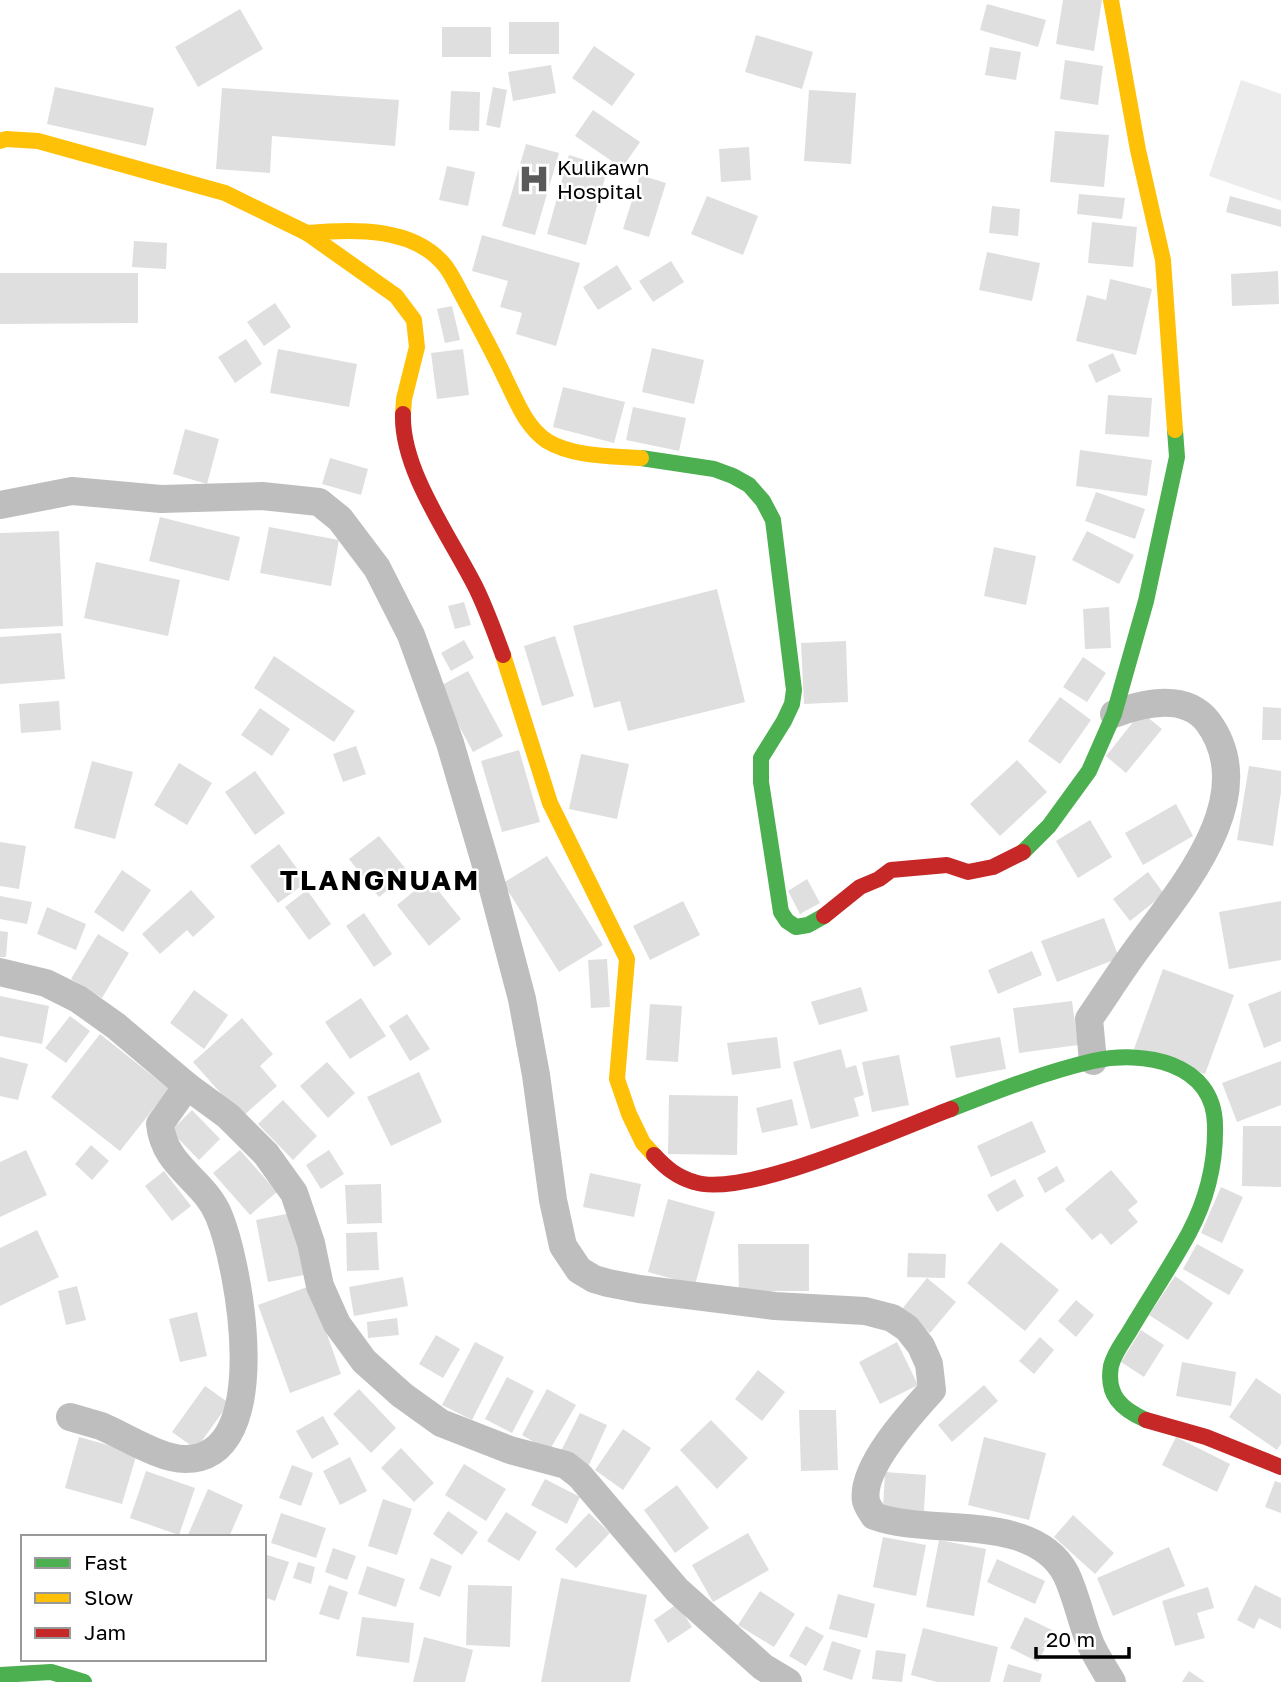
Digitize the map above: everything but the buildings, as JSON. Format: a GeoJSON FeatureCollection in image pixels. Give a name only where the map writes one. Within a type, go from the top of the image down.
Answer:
{"type":"FeatureCollection","features":[{"type":"Feature","properties":{"kind":"street"},"geometry":{"type":"LineString","coordinates":[[307,233],[350,231],[387,234],[418,244],[444,263],[480,327],[519,408],[532,428],[549,442],[598,454],[697,466],[729,473],[749,485],[764,501],[773,520],[794,690],[785,722],[761,758],[761,782],[781,912],[787,921],[796,926],[808,925],[860,887],[880,879],[891,870],[947,865],[968,872],[993,867],[1021,854],[1049,826],[1089,771],[1114,714],[1146,601],[1177,457],[1163,260],[1138,150],[1111,0]]}},
{"type":"Feature","properties":{"kind":"street"},"geometry":{"type":"LineString","coordinates":[[0,141],[38,141],[225,193],[307,233],[396,296],[414,320],[417,347],[404,399],[406,446],[414,471],[478,592],[504,656],[550,803],[627,959],[617,1079],[643,1143],[669,1171],[695,1183],[720,1185],[746,1182],[797,1167],[1003,1089],[1093,1061],[1125,1057],[1152,1059],[1181,1068],[1202,1086],[1215,1114],[1216,1152],[1211,1180],[1200,1212],[1112,1362],[1108,1374],[1110,1388],[1115,1401],[1134,1414],[1206,1437],[1281,1468]]}},
{"type":"Feature","properties":{"kind":"street"},"geometry":{"type":"LineString","coordinates":[[0,505],[72,491],[161,499],[262,496],[319,502],[340,519],[377,568],[411,635],[450,743],[522,999],[536,1075],[552,1200],[563,1246],[579,1270],[608,1283],[775,1306],[865,1311],[892,1318],[907,1328],[921,1346],[929,1364],[932,1390],[876,1461],[868,1479],[866,1501],[874,1516],[886,1520],[963,1527],[1016,1536],[1046,1551],[1054,1557],[1066,1575],[1091,1644],[1112,1682]]}},
{"type":"Feature","properties":{"kind":"street"},"geometry":{"type":"LineString","coordinates":[[1093,1061],[1089,1019],[1206,851],[1221,808],[1226,767],[1216,734],[1205,719],[1189,708],[1162,701],[1138,705],[1114,714]]}},
{"type":"Feature","properties":{"kind":"street"},"geometry":{"type":"LineString","coordinates":[[0,972],[46,983],[78,999],[228,1116],[265,1154],[294,1193],[312,1243],[320,1286],[337,1324],[364,1361],[402,1395],[441,1423],[510,1450],[566,1465],[580,1476],[677,1590],[763,1667],[788,1682]]}},
{"type":"Feature","properties":{"kind":"street"},"geometry":{"type":"LineString","coordinates":[[70,1417],[99,1426],[173,1458],[187,1459],[213,1451],[234,1424],[243,1376],[242,1329],[235,1267],[218,1214],[204,1190],[173,1159],[161,1139],[160,1124],[187,1086]]}},
{"type":"Feature","properties":{"kind":"street"},"geometry":{"type":"LineString","coordinates":[[0,1675],[51,1672],[84,1682]]}},
{"type":"Feature","properties":{"kind":"shaded area"},"geometry":{"type":"Polygon","coordinates":[[[1241,80],[1281,94],[1281,201],[1209,176],[1241,80]]]}},
{"type":"Feature","properties":{"kind":"traffic: fast"},"geometry":{"type":"LineString","coordinates":[[1023,852],[1049,826],[1089,771],[1114,714],[1146,601],[1177,457],[1175,430]]}},
{"type":"Feature","properties":{"kind":"traffic: fast"},"geometry":{"type":"LineString","coordinates":[[641,458],[714,469],[733,476],[749,485],[763,501],[773,520],[794,690],[792,704],[784,721],[761,758],[761,782],[781,912],[787,921],[796,927],[808,925],[824,916]]}},
{"type":"Feature","properties":{"kind":"traffic: fast"},"geometry":{"type":"LineString","coordinates":[[951,1109],[1057,1071],[1113,1058],[1153,1060],[1172,1065],[1189,1074],[1203,1087],[1212,1104],[1215,1125],[1212,1167],[1201,1207],[1189,1233],[1114,1356],[1111,1366],[1111,1385],[1117,1400],[1129,1411],[1146,1420]]}},
{"type":"Feature","properties":{"kind":"traffic: fast"},"geometry":{"type":"LineString","coordinates":[[0,1675],[51,1672],[84,1682]]}},
{"type":"Feature","properties":{"kind":"traffic: slow"},"geometry":{"type":"LineString","coordinates":[[1111,0],[1138,150],[1163,260],[1175,430]]}},
{"type":"Feature","properties":{"kind":"traffic: slow"},"geometry":{"type":"LineString","coordinates":[[0,141],[38,141],[225,193],[307,233],[396,296],[414,320],[417,347],[403,414]]}},
{"type":"Feature","properties":{"kind":"traffic: slow"},"geometry":{"type":"LineString","coordinates":[[307,233],[382,233],[418,244],[433,254],[452,276],[533,429],[547,441],[569,450],[641,458]]}},
{"type":"Feature","properties":{"kind":"traffic: slow"},"geometry":{"type":"LineString","coordinates":[[503,655],[550,803],[627,959],[617,1079],[643,1143],[654,1155]]}},
{"type":"Feature","properties":{"kind":"traffic: jam"},"geometry":{"type":"LineString","coordinates":[[403,414],[410,458],[419,481],[477,590],[503,655]]}},
{"type":"Feature","properties":{"kind":"traffic: jam"},"geometry":{"type":"LineString","coordinates":[[824,916],[860,887],[879,879],[891,870],[947,865],[968,872],[993,867],[1023,852]]}},
{"type":"Feature","properties":{"kind":"traffic: jam"},"geometry":{"type":"LineString","coordinates":[[654,1155],[672,1172],[694,1182],[717,1185],[748,1181],[821,1159],[951,1109]]}},
{"type":"Feature","properties":{"kind":"traffic: jam"},"geometry":{"type":"LineString","coordinates":[[1146,1420],[1206,1437],[1281,1467]]}},
{"type":"Feature","properties":{"kind":"place","name":"Kulikawn Hospital"},"geometry":{"type":"Point","coordinates":[534,179]}},
{"type":"Feature","properties":{"kind":"district","name":"TLANGNUAM"},"geometry":{"type":"Point","coordinates":[380,879]}}]}
